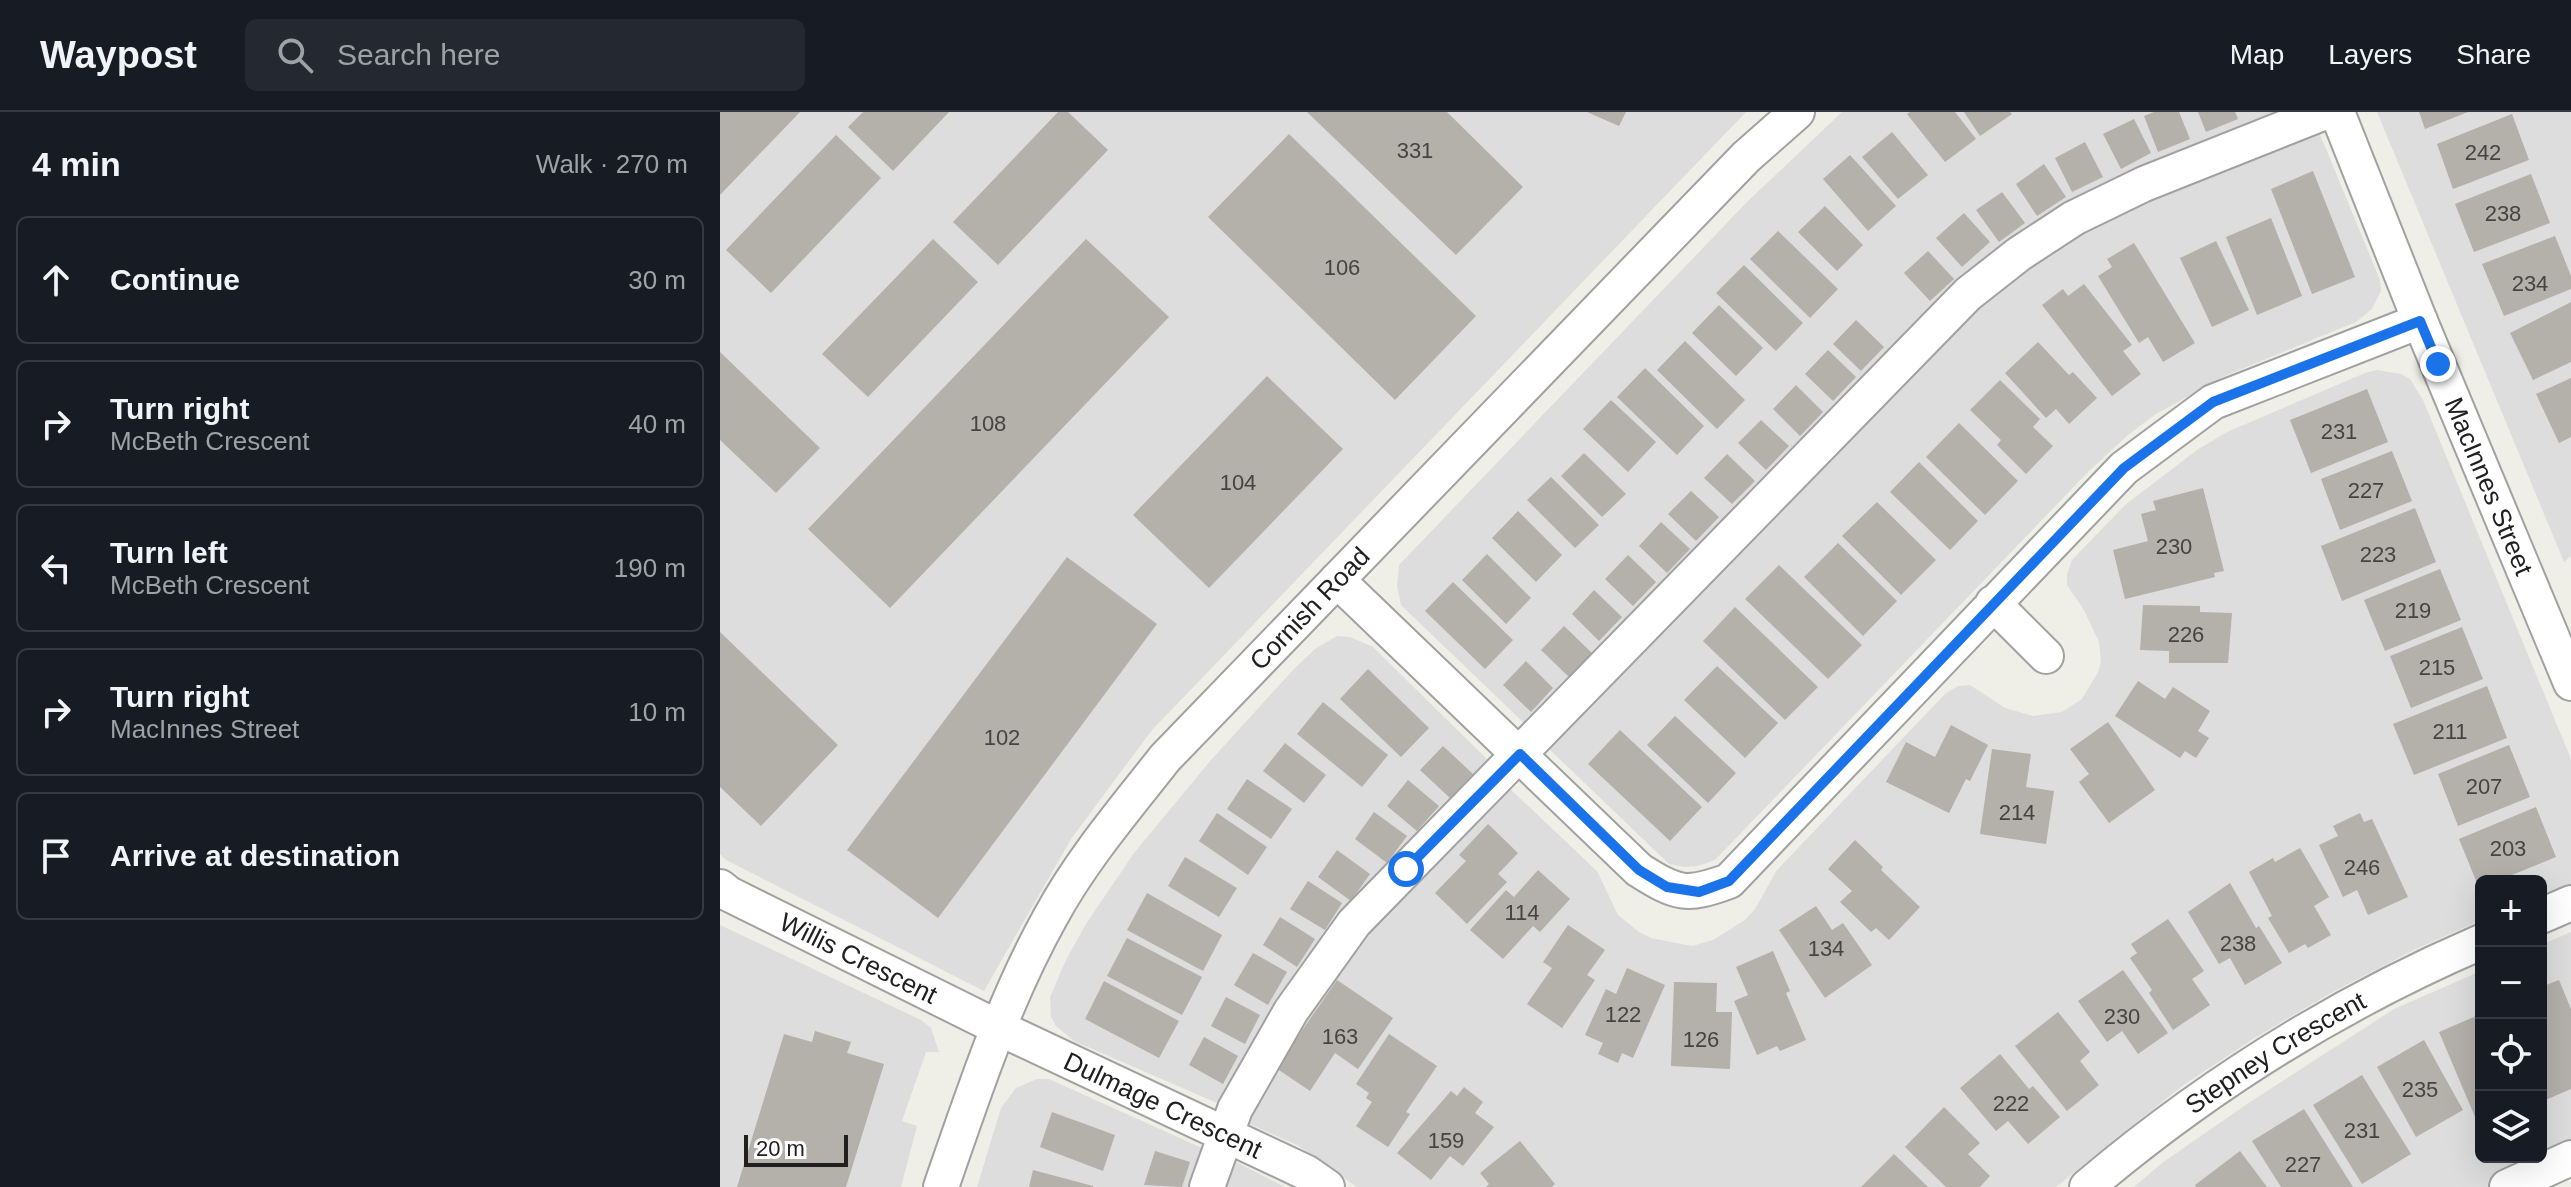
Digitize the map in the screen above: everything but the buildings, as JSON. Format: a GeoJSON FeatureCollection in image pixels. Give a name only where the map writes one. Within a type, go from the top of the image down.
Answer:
{"type":"FeatureCollection","features":[{"type":"Feature","properties":{"kind":"street","name":"Cornish Road"},"geometry":{"type":"LineString","coordinates":[[941,1187],[997,1027],[1051,916],[1103,837],[1165,758],[1746,157],[1797,112]]}},
{"type":"Feature","properties":{"kind":"street"},"geometry":{"type":"LineString","coordinates":[[1207,1187],[1235,1109],[1291,1011],[1354,923],[1968,294],[2019,254],[2074,218],[2144,184],[2325,112]]}},
{"type":"Feature","properties":{"kind":"street","name":"MacInnes Street"},"geometry":{"type":"LineString","coordinates":[[2337,112],[2420,321],[2571,683]]}},
{"type":"Feature","properties":{"kind":"street"},"geometry":{"type":"LineString","coordinates":[[1337,580],[1639,870],[1667,887],[1699,892],[1729,881],[2124,468],[2213,402],[2420,321]]}},
{"type":"Feature","properties":{"kind":"street"},"geometry":{"type":"LineString","coordinates":[[1993,603],[2046,656]]}},
{"type":"Feature","properties":{"kind":"street","name":"Willis Crescent"},"geometry":{"type":"LineString","coordinates":[[720,887],[997,1027]]}},
{"type":"Feature","properties":{"kind":"street"},"geometry":{"type":"LineString","coordinates":[[2547,913],[2571,903]]}},
{"type":"Feature","properties":{"kind":"street","name":"Stepney Crescent"},"geometry":{"type":"LineString","coordinates":[[2087,1187],[2138,1144],[2258,1059],[2351,1006],[2475,945]]}},
{"type":"Feature","properties":{"kind":"street","name":"Dulmage Crescent"},"geometry":{"type":"LineString","coordinates":[[997,1027],[1226,1133],[1307,1173],[1327,1187]]}},
{"type":"Feature","properties":{"kind":"street"},"geometry":{"type":"LineString","coordinates":[[2507,1187],[2571,1158]]}},
{"type":"Feature","properties":{"kind":"shaded area"},"geometry":{"type":"Polygon","coordinates":[[[720,112],[1746,112],[1152,730],[1071,839],[984,991],[726,860],[720,854],[720,112]]]}},
{"type":"Feature","properties":{"kind":"shaded area"},"geometry":{"type":"Polygon","coordinates":[[[1842,112],[2286,112],[2112,180],[2071,200],[1998,248],[1962,280],[1529,728],[1401,605],[1397,586],[1399,565],[1747,202],[1842,112]]]}},
{"type":"Feature","properties":{"kind":"shaded area"},"geometry":{"type":"Polygon","coordinates":[[[2377,112],[2571,112],[2571,556],[2564,562],[2377,112]]]}},
{"type":"Feature","properties":{"kind":"shaded area"},"geometry":{"type":"Polygon","coordinates":[[[2317,127],[2380,280],[2381,291],[2372,309],[2356,322],[2227,375],[2156,414],[2128,435],[2089,471],[1715,860],[1698,866],[1669,864],[1547,747],[2006,276],[2128,207],[2317,127]]]}},
{"type":"Feature","properties":{"kind":"shaded area"},"geometry":{"type":"Polygon","coordinates":[[[2377,370],[2401,374],[2410,379],[2423,400],[2571,759],[2571,886],[2547,895],[2547,875],[2475,875],[2475,923],[2329,994],[2253,1039],[2182,1086],[2056,1187],[1357,1187],[1297,1145],[1245,1122],[1276,1060],[1364,934],[1508,787],[1597,871],[1618,915],[1639,932],[1651,938],[1692,946],[1713,940],[1745,920],[1755,909],[1777,870],[1945,694],[1958,686],[1970,685],[2005,708],[2033,716],[2062,712],[2082,699],[2101,662],[2099,642],[2084,610],[2067,585],[2072,560],[2125,505],[2197,450],[2227,432],[2377,370]]]}},
{"type":"Feature","properties":{"kind":"shaded area"},"geometry":{"type":"Polygon","coordinates":[[[1337,636],[1350,637],[1373,647],[1492,764],[1224,1106],[1074,1041],[1056,1026],[1051,1017],[1050,997],[1086,924],[1134,853],[1211,760],[1293,670],[1315,649],[1337,636]]]}},
{"type":"Feature","properties":{"kind":"shaded area"},"geometry":{"type":"Polygon","coordinates":[[[720,925],[921,1020],[931,1028],[939,1052],[926,1052],[902,1121],[917,1126],[901,1187],[720,1187],[720,925]]]}},
{"type":"Feature","properties":{"kind":"shaded area"},"geometry":{"type":"Polygon","coordinates":[[[2571,932],[2571,1148],[2547,1159],[2547,947],[2547,942],[2571,932]]]}},
{"type":"Feature","properties":{"kind":"shaded area"},"geometry":{"type":"Polygon","coordinates":[[[2475,974],[2475,1163],[2539,1163],[2487,1187],[2134,1187],[2162,1163],[2247,1104],[2394,1009],[2475,974]]]}},
{"type":"Feature","properties":{"kind":"shaded area"},"geometry":{"type":"Polygon","coordinates":[[[1037,1079],[1049,1079],[1204,1149],[1193,1187],[977,1187],[1001,1108],[1016,1088],[1037,1079]]]}},
{"type":"Feature","properties":{"kind":"shaded area"},"geometry":{"type":"Polygon","coordinates":[[[1232,1160],[1279,1184],[1284,1187],[1224,1187],[1232,1160]]]}},
{"type":"Feature","properties":{"kind":"route"},"geometry":{"type":"LineString","coordinates":[[1406,869],[1520,754],[1639,870],[1667,887],[1699,892],[1729,881],[2124,468],[2213,402],[2420,321],[2438,364]]}}]}
